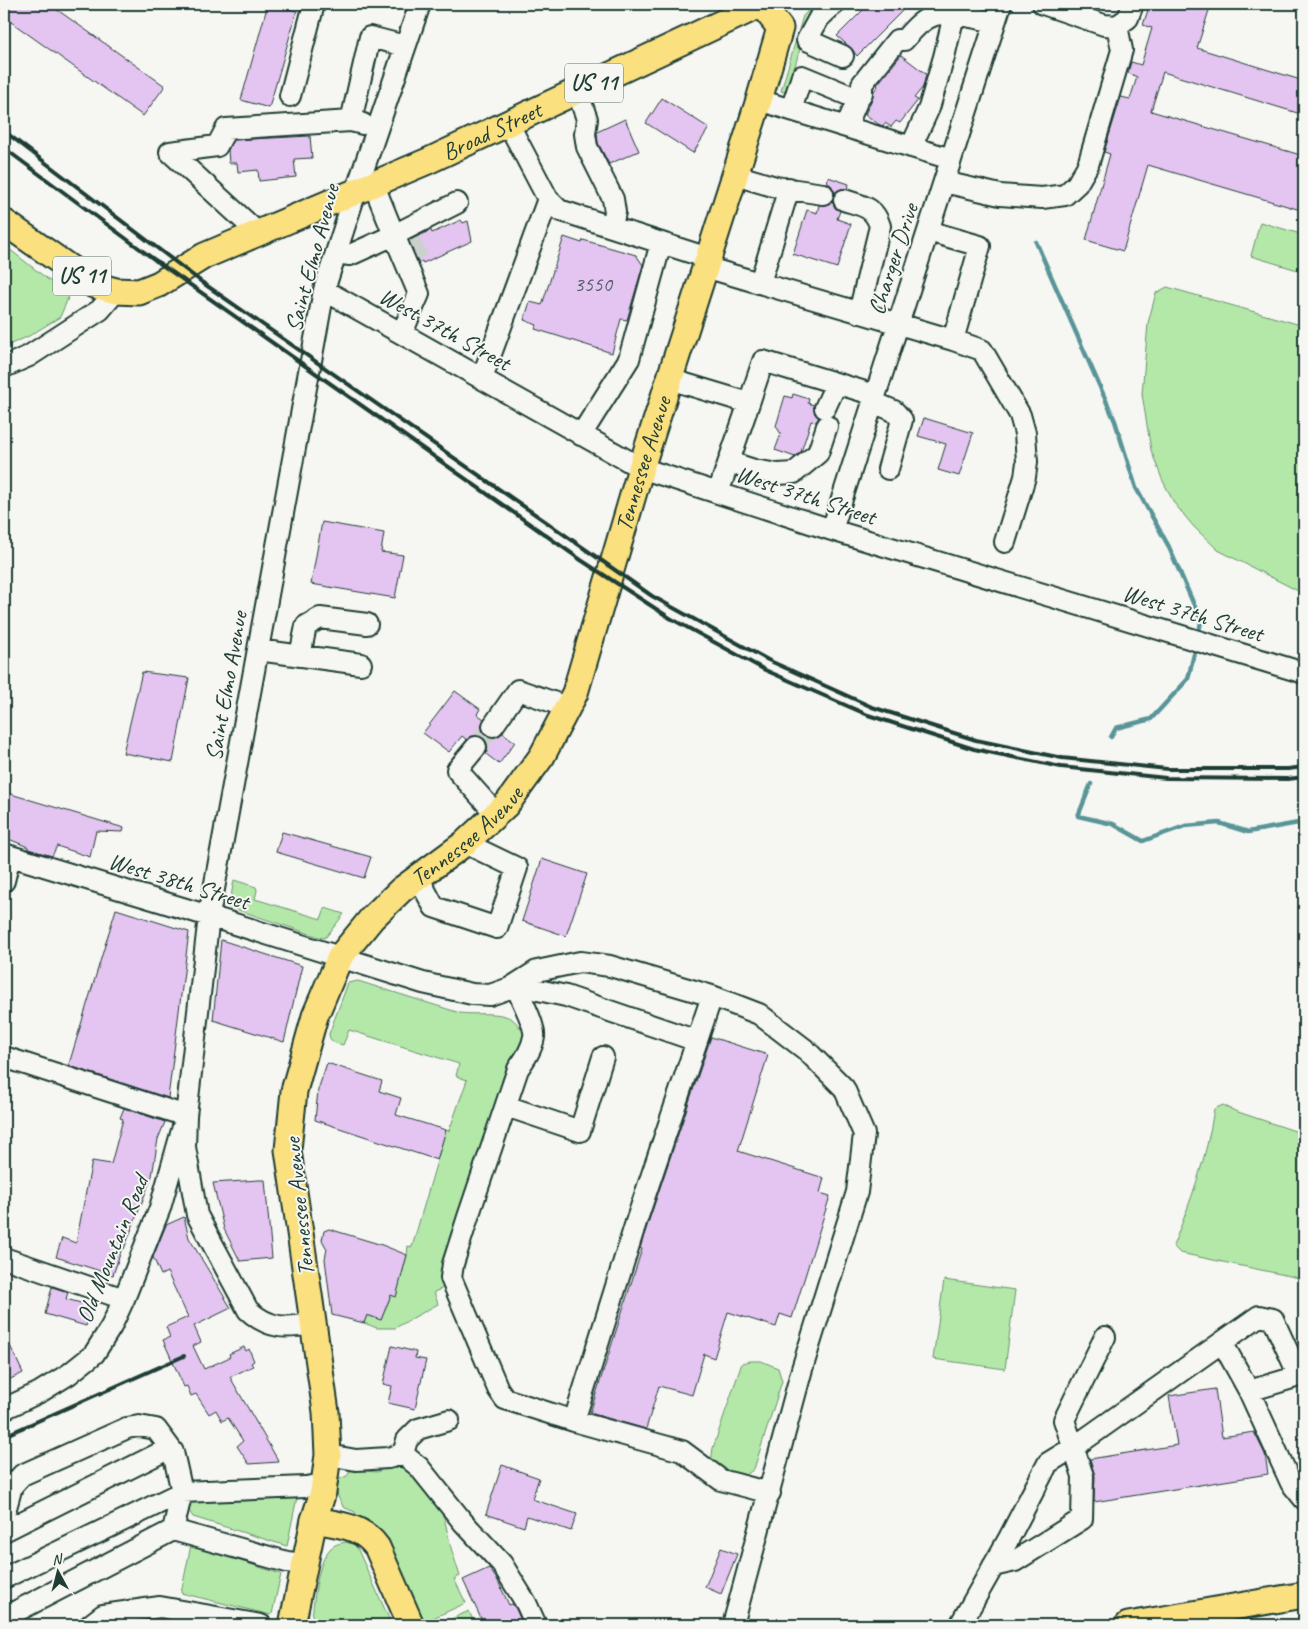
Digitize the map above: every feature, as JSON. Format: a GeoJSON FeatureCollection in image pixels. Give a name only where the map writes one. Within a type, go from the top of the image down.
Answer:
{"type":"FeatureCollection","features":[{"type":"Feature","properties":{"kind":"main road","name":"Broad Street"},"geometry":{"type":"LineString","coordinates":[[252,236],[428,161],[761,4]]}},
{"type":"Feature","properties":{"kind":"main road","name":"Tennessee Avenue"},"geometry":{"type":"LineString","coordinates":[[292,1625],[314,1520],[324,1484],[328,1454],[326,1412],[288,1145],[294,1091],[315,1016],[340,957],[372,918],[401,890],[465,843],[507,804],[542,756],[575,693],[641,468],[759,100],[780,28],[761,4]]}},
{"type":"Feature","properties":{"kind":"main road","name":"US 11"},"geometry":{"type":"LineString","coordinates":[[4,222],[94,285],[116,291],[139,292],[204,256],[252,236]]}},
{"type":"Feature","properties":{"kind":"main road"},"geometry":{"type":"LineString","coordinates":[[314,1520],[358,1530],[371,1540],[377,1547],[411,1625]]}},
{"type":"Feature","properties":{"kind":"main road"},"geometry":{"type":"LineString","coordinates":[[1128,1625],[1304,1595]]}},
{"type":"Feature","properties":{"kind":"street"},"geometry":{"type":"LineString","coordinates":[[290,96],[314,4]]}},
{"type":"Feature","properties":{"kind":"street","name":"Saint Elmo Avenue"},"geometry":{"type":"LineString","coordinates":[[314,1324],[285,1328],[270,1325],[257,1318],[248,1310],[197,1215],[186,1147],[186,1116],[209,916],[324,290],[336,253],[365,187],[378,127],[420,4]]}},
{"type":"Feature","properties":{"kind":"street"},"geometry":{"type":"LineString","coordinates":[[834,4],[819,18],[808,40],[843,56]]}},
{"type":"Feature","properties":{"kind":"street"},"geometry":{"type":"LineString","coordinates":[[1043,4],[1104,25],[1117,26],[1128,18],[1133,4]]}},
{"type":"Feature","properties":{"kind":"street"},"geometry":{"type":"LineString","coordinates":[[887,66],[900,51],[904,40],[919,24],[936,15],[954,15],[999,8]]}},
{"type":"Feature","properties":{"kind":"street","name":"Charger Drive"},"geometry":{"type":"LineString","coordinates":[[832,530],[999,8]]}},
{"type":"Feature","properties":{"kind":"street"},"geometry":{"type":"LineString","coordinates":[[911,147],[929,108],[954,15]]}},
{"type":"Feature","properties":{"kind":"street"},"geometry":{"type":"LineString","coordinates":[[944,182],[1000,195],[1042,198],[1065,195],[1078,184],[1088,165],[1122,50],[1117,26]]}},
{"type":"Feature","properties":{"kind":"street"},"geometry":{"type":"LineString","coordinates":[[351,121],[370,36],[405,46]]}},
{"type":"Feature","properties":{"kind":"street"},"geometry":{"type":"LineString","coordinates":[[846,128],[865,92],[862,84],[897,40],[904,40]]}},
{"type":"Feature","properties":{"kind":"street"},"geometry":{"type":"LineString","coordinates":[[791,110],[802,76],[865,92]]}},
{"type":"Feature","properties":{"kind":"street"},"geometry":{"type":"LineString","coordinates":[[577,91],[587,119],[585,134],[587,147],[613,198],[615,212],[612,228]]}},
{"type":"Feature","properties":{"kind":"street"},"geometry":{"type":"LineString","coordinates":[[759,100],[951,159]]}},
{"type":"Feature","properties":{"kind":"street"},"geometry":{"type":"LineString","coordinates":[[252,236],[170,152],[217,146],[226,129],[351,121],[378,127]]}},
{"type":"Feature","properties":{"kind":"street"},"geometry":{"type":"LineString","coordinates":[[508,123],[548,200],[559,210],[662,243],[760,283],[982,350],[1020,415],[1025,433],[1027,462],[1025,477],[1005,542]]}},
{"type":"Feature","properties":{"kind":"street"},"geometry":{"type":"LineString","coordinates":[[734,175],[776,187],[823,194]]}},
{"type":"Feature","properties":{"kind":"street"},"geometry":{"type":"LineString","coordinates":[[365,187],[402,238],[419,294]]}},
{"type":"Feature","properties":{"kind":"street"},"geometry":{"type":"LineString","coordinates":[[760,283],[789,188]]}},
{"type":"Feature","properties":{"kind":"street"},"geometry":{"type":"LineString","coordinates":[[482,378],[548,200]]}},
{"type":"Feature","properties":{"kind":"street"},"geometry":{"type":"LineString","coordinates":[[844,200],[872,210],[878,218],[880,226],[859,312]]}},
{"type":"Feature","properties":{"kind":"street"},"geometry":{"type":"LineString","coordinates":[[336,253],[350,255],[402,238],[457,203]]}},
{"type":"Feature","properties":{"kind":"street"},"geometry":{"type":"LineString","coordinates":[[928,231],[980,246],[953,340]]}},
{"type":"Feature","properties":{"kind":"street"},"geometry":{"type":"LineString","coordinates":[[581,435],[629,359],[662,243]]}},
{"type":"Feature","properties":{"kind":"street"},"geometry":{"type":"LineString","coordinates":[[402,333],[425,279],[420,262]]}},
{"type":"Feature","properties":{"kind":"street","name":"West 37th Street"},"geometry":{"type":"LineString","coordinates":[[324,290],[641,468],[832,530],[1304,674]]}},
{"type":"Feature","properties":{"kind":"street"},"geometry":{"type":"LineString","coordinates":[[4,367],[29,356],[100,310],[116,291]]}},
{"type":"Feature","properties":{"kind":"street"},"geometry":{"type":"LineString","coordinates":[[718,493],[763,361],[828,408],[874,399],[894,411],[902,420],[888,468]]}},
{"type":"Feature","properties":{"kind":"street"},"geometry":{"type":"LineString","coordinates":[[669,379],[749,403]]}},
{"type":"Feature","properties":{"kind":"street"},"geometry":{"type":"LineString","coordinates":[[729,462],[754,470],[778,474],[794,472],[818,453],[828,408]]}},
{"type":"Feature","properties":{"kind":"street"},"geometry":{"type":"LineString","coordinates":[[300,656],[306,626],[314,620],[320,618],[367,624]]}},
{"type":"Feature","properties":{"kind":"street"},"geometry":{"type":"LineString","coordinates":[[258,650],[361,664]]}},
{"type":"Feature","properties":{"kind":"street"},"geometry":{"type":"LineString","coordinates":[[493,726],[518,690],[568,707]]}},
{"type":"Feature","properties":{"kind":"street"},"geometry":{"type":"LineString","coordinates":[[476,747],[457,770],[496,814]]}},
{"type":"Feature","properties":{"kind":"street"},"geometry":{"type":"LineString","coordinates":[[418,878],[434,907],[497,928],[517,868],[465,843]]}},
{"type":"Feature","properties":{"kind":"street"},"geometry":{"type":"LineString","coordinates":[[4,881],[7,855]]}},
{"type":"Feature","properties":{"kind":"street","name":"West 38th Street"},"geometry":{"type":"LineString","coordinates":[[7,855],[423,983],[472,994],[490,995],[515,985],[538,971],[580,962],[610,966],[712,996],[759,1014],[806,1050],[844,1088],[864,1134],[857,1192],[802,1369],[733,1625]]}},
{"type":"Feature","properties":{"kind":"street"},"geometry":{"type":"LineString","coordinates":[[515,985],[566,996],[697,1041]]}},
{"type":"Feature","properties":{"kind":"street"},"geometry":{"type":"LineString","coordinates":[[515,985],[534,1036],[527,1056],[518,1069],[468,1216],[453,1264],[451,1278],[498,1389],[505,1399],[574,1421],[682,1451],[721,1480],[767,1501]]}},
{"type":"Feature","properties":{"kind":"street"},"geometry":{"type":"LineString","coordinates":[[574,1421],[637,1219],[712,996]]}},
{"type":"Feature","properties":{"kind":"street"},"geometry":{"type":"LineString","coordinates":[[506,1106],[580,1131],[603,1056]]}},
{"type":"Feature","properties":{"kind":"street"},"geometry":{"type":"LineString","coordinates":[[4,1057],[186,1116]]}},
{"type":"Feature","properties":{"kind":"street","name":"Old Mountain Road"},"geometry":{"type":"LineString","coordinates":[[4,1410],[40,1392],[69,1374],[94,1354],[111,1327],[160,1208],[186,1116]]}},
{"type":"Feature","properties":{"kind":"street"},"geometry":{"type":"LineString","coordinates":[[4,1258],[124,1298]]}},
{"type":"Feature","properties":{"kind":"street"},"geometry":{"type":"LineString","coordinates":[[960,1625],[1048,1463],[1074,1448],[1259,1316],[1273,1319],[1298,1376],[1248,1391]]}},
{"type":"Feature","properties":{"kind":"street"},"geometry":{"type":"LineString","coordinates":[[993,1566],[1015,1561],[1082,1519],[1084,1476],[1064,1420],[1105,1337]]}},
{"type":"Feature","properties":{"kind":"street"},"geometry":{"type":"LineString","coordinates":[[1222,1342],[1248,1391],[1291,1483],[1304,1500]]}},
{"type":"Feature","properties":{"kind":"street"},"geometry":{"type":"LineString","coordinates":[[404,1454],[407,1440],[418,1429],[449,1420]]}},
{"type":"Feature","properties":{"kind":"street"},"geometry":{"type":"LineString","coordinates":[[4,1515],[12,1486],[22,1475],[127,1428],[139,1426],[156,1429],[174,1452],[182,1492],[173,1530]]}},
{"type":"Feature","properties":{"kind":"street"},"geometry":{"type":"LineString","coordinates":[[4,1531],[170,1448]]}},
{"type":"Feature","properties":{"kind":"street"},"geometry":{"type":"LineString","coordinates":[[328,1454],[356,1460],[388,1458],[404,1454]]}},
{"type":"Feature","properties":{"kind":"street"},"geometry":{"type":"LineString","coordinates":[[404,1454],[418,1467],[463,1522],[502,1564],[526,1603],[536,1625]]}},
{"type":"Feature","properties":{"kind":"street"},"geometry":{"type":"LineString","coordinates":[[4,1578],[182,1492],[324,1484]]}},
{"type":"Feature","properties":{"kind":"street"},"geometry":{"type":"LineString","coordinates":[[4,1611],[13,1613],[173,1530],[287,1562],[305,1564]]}},
{"type":"Feature","properties":{"kind":"street"},"geometry":{"type":"LineString","coordinates":[[90,1625],[103,1615],[160,1607],[261,1625]]}},
{"type":"Feature","properties":{"kind":"green space"},"geometry":{"type":"Polygon","coordinates":[[[815,4],[823,4],[806,28],[788,90],[781,91],[803,16],[815,4]]]}},
{"type":"Feature","properties":{"kind":"green space"},"geometry":{"type":"Polygon","coordinates":[[[1260,222],[1304,235],[1304,272],[1251,256],[1260,222]]]}},
{"type":"Feature","properties":{"kind":"green space"},"geometry":{"type":"Polygon","coordinates":[[[4,245],[69,296],[60,317],[29,336],[4,347],[4,245]]]}},
{"type":"Feature","properties":{"kind":"green space"},"geometry":{"type":"Polygon","coordinates":[[[1167,287],[1304,326],[1304,585],[1302,593],[1218,550],[1194,527],[1174,503],[1162,479],[1151,450],[1142,394],[1148,323],[1156,293],[1167,287]]]}},
{"type":"Feature","properties":{"kind":"green space"},"geometry":{"type":"Polygon","coordinates":[[[234,880],[256,887],[255,899],[321,919],[325,908],[344,914],[326,937],[322,938],[229,907],[234,880]]]}},
{"type":"Feature","properties":{"kind":"green space"},"geometry":{"type":"Polygon","coordinates":[[[358,981],[460,1013],[493,1014],[509,1017],[519,1027],[523,1026],[524,1032],[518,1052],[507,1066],[445,1260],[446,1287],[434,1292],[438,1304],[395,1328],[377,1328],[364,1323],[367,1315],[381,1320],[391,1295],[396,1296],[408,1246],[412,1247],[446,1130],[449,1131],[467,1080],[456,1076],[459,1064],[349,1030],[343,1045],[332,1041],[329,1034],[348,983],[358,981]]]}},
{"type":"Feature","properties":{"kind":"green space"},"geometry":{"type":"Polygon","coordinates":[[[1223,1105],[1235,1111],[1304,1134],[1304,1279],[1180,1253],[1173,1246],[1198,1179],[1214,1109],[1223,1105]]]}},
{"type":"Feature","properties":{"kind":"green space"},"geometry":{"type":"Polygon","coordinates":[[[944,1280],[1015,1290],[1005,1369],[933,1359],[944,1280]]]}},
{"type":"Feature","properties":{"kind":"green space"},"geometry":{"type":"Polygon","coordinates":[[[761,1361],[778,1368],[782,1381],[754,1469],[745,1476],[727,1476],[711,1462],[713,1448],[742,1363],[761,1361]]]}},
{"type":"Feature","properties":{"kind":"green space"},"geometry":{"type":"Polygon","coordinates":[[[401,1463],[441,1504],[451,1548],[460,1576],[454,1579],[466,1603],[422,1623],[369,1523],[356,1516],[355,1512],[343,1507],[337,1494],[339,1479],[347,1476],[351,1470],[378,1472],[387,1465],[401,1463]]]}},
{"type":"Feature","properties":{"kind":"green space"},"geometry":{"type":"Polygon","coordinates":[[[298,1492],[287,1546],[193,1517],[189,1509],[191,1501],[298,1492]]]}},
{"type":"Feature","properties":{"kind":"green space"},"geometry":{"type":"Polygon","coordinates":[[[346,1542],[355,1545],[358,1550],[392,1625],[311,1625],[316,1584],[322,1563],[331,1548],[346,1542]]]}},
{"type":"Feature","properties":{"kind":"green space"},"geometry":{"type":"Polygon","coordinates":[[[191,1545],[281,1574],[272,1614],[181,1593],[191,1545]]]}},
{"type":"Feature","properties":{"kind":"green space"},"geometry":{"type":"Polygon","coordinates":[[[469,1611],[475,1625],[438,1625],[469,1611]]]}},
{"type":"Feature","properties":{"kind":"building"},"geometry":{"type":"Polygon","coordinates":[[[4,4],[49,4],[165,86],[143,116],[4,17],[4,4]]]}},
{"type":"Feature","properties":{"kind":"building"},"geometry":{"type":"Polygon","coordinates":[[[268,4],[297,11],[269,108],[241,100],[268,4]]]}},
{"type":"Feature","properties":{"kind":"building"},"geometry":{"type":"Polygon","coordinates":[[[869,4],[909,4],[857,56],[837,36],[869,4]]]}},
{"type":"Feature","properties":{"kind":"building"},"geometry":{"type":"Polygon","coordinates":[[[1150,4],[1211,4],[1197,48],[1304,81],[1304,115],[1163,72],[1151,111],[1304,156],[1304,211],[1148,165],[1123,251],[1086,240],[1110,154],[1104,152],[1121,97],[1130,99],[1137,77],[1128,73],[1131,62],[1141,65],[1152,28],[1143,25],[1150,4]]]}},
{"type":"Feature","properties":{"kind":"building"},"geometry":{"type":"Polygon","coordinates":[[[901,55],[926,74],[923,87],[914,98],[918,100],[900,123],[896,121],[891,127],[885,123],[883,126],[865,114],[877,85],[901,55]]]}},
{"type":"Feature","properties":{"kind":"building"},"geometry":{"type":"Polygon","coordinates":[[[662,98],[709,128],[693,153],[646,123],[662,98]]]}},
{"type":"Feature","properties":{"kind":"building"},"geometry":{"type":"Polygon","coordinates":[[[625,119],[639,151],[609,164],[598,143],[597,132],[625,119]]]}},
{"type":"Feature","properties":{"kind":"building"},"geometry":{"type":"Polygon","coordinates":[[[310,136],[312,158],[294,159],[296,177],[259,181],[258,170],[238,172],[237,163],[229,163],[228,150],[233,140],[310,136]]]}},
{"type":"Feature","properties":{"kind":"building"},"geometry":{"type":"Polygon","coordinates":[[[828,177],[849,184],[847,189],[841,189],[835,193],[831,185],[827,183],[828,177]]]}},
{"type":"Feature","properties":{"kind":"building"},"geometry":{"type":"Polygon","coordinates":[[[832,201],[835,208],[840,211],[837,219],[851,224],[837,268],[793,254],[807,210],[817,213],[819,205],[827,205],[832,201]]]}},
{"type":"Feature","properties":{"kind":"building"},"geometry":{"type":"Polygon","coordinates":[[[461,220],[463,223],[468,221],[472,241],[423,263],[422,261],[419,263],[410,242],[412,239],[431,230],[432,233],[461,220]]]}},
{"type":"Feature","properties":{"kind":"building"},"geometry":{"type":"Polygon","coordinates":[[[564,237],[582,243],[583,240],[636,255],[643,265],[627,320],[621,319],[612,353],[535,329],[537,325],[524,320],[530,302],[542,305],[564,237]]]}},
{"type":"Feature","properties":{"kind":"building"},"geometry":{"type":"Polygon","coordinates":[[[793,394],[809,399],[808,403],[814,405],[815,414],[819,418],[816,422],[811,421],[801,452],[795,457],[775,450],[781,434],[776,426],[785,396],[792,398],[793,394]]]}},
{"type":"Feature","properties":{"kind":"building"},"geometry":{"type":"Polygon","coordinates":[[[924,418],[973,433],[959,476],[938,470],[946,444],[918,436],[924,418]]]}},
{"type":"Feature","properties":{"kind":"building"},"geometry":{"type":"Polygon","coordinates":[[[322,522],[384,533],[381,552],[403,555],[395,598],[311,584],[322,522]]]}},
{"type":"Feature","properties":{"kind":"building"},"geometry":{"type":"Polygon","coordinates":[[[142,672],[189,678],[173,762],[123,753],[142,672]]]}},
{"type":"Feature","properties":{"kind":"building"},"geometry":{"type":"Polygon","coordinates":[[[455,691],[480,709],[477,714],[484,719],[481,726],[482,731],[486,735],[492,738],[503,733],[515,742],[499,764],[486,754],[487,742],[478,735],[472,736],[467,740],[462,736],[449,752],[423,733],[455,691]]]}},
{"type":"Feature","properties":{"kind":"building"},"geometry":{"type":"Polygon","coordinates":[[[4,792],[124,828],[123,832],[96,831],[90,857],[57,846],[52,856],[28,849],[28,847],[4,837],[4,792]]]}},
{"type":"Feature","properties":{"kind":"building"},"geometry":{"type":"Polygon","coordinates":[[[282,832],[371,857],[364,878],[276,852],[282,832]]]}},
{"type":"Feature","properties":{"kind":"building"},"geometry":{"type":"Polygon","coordinates":[[[542,859],[587,874],[566,936],[522,921],[542,859]]]}},
{"type":"Feature","properties":{"kind":"building"},"geometry":{"type":"Polygon","coordinates":[[[116,909],[189,932],[168,1098],[70,1066],[69,1064],[116,909]]]}},
{"type":"Feature","properties":{"kind":"building"},"geometry":{"type":"Polygon","coordinates":[[[221,940],[302,966],[284,1042],[213,1020],[221,940]]]}},
{"type":"Feature","properties":{"kind":"building"},"geometry":{"type":"Polygon","coordinates":[[[711,1037],[768,1055],[738,1151],[824,1178],[820,1193],[830,1196],[792,1318],[780,1314],[776,1327],[728,1312],[714,1358],[704,1354],[692,1395],[659,1386],[646,1429],[590,1413],[642,1249],[640,1248],[648,1223],[711,1037]]]}},
{"type":"Feature","properties":{"kind":"building"},"geometry":{"type":"Polygon","coordinates":[[[327,1063],[382,1081],[379,1091],[401,1098],[396,1115],[446,1130],[437,1160],[315,1120],[318,1090],[327,1063]]]}},
{"type":"Feature","properties":{"kind":"building"},"geometry":{"type":"Polygon","coordinates":[[[124,1108],[165,1122],[158,1139],[152,1176],[124,1249],[122,1248],[113,1275],[56,1257],[62,1238],[76,1243],[92,1161],[111,1164],[123,1119],[120,1118],[124,1108]]]}},
{"type":"Feature","properties":{"kind":"building"},"geometry":{"type":"Polygon","coordinates":[[[265,1180],[272,1258],[240,1261],[224,1229],[213,1183],[265,1180]]]}},
{"type":"Feature","properties":{"kind":"building"},"geometry":{"type":"Polygon","coordinates":[[[184,1217],[189,1238],[231,1308],[194,1326],[201,1342],[193,1346],[204,1369],[230,1357],[229,1354],[244,1347],[246,1351],[249,1349],[254,1361],[251,1363],[253,1366],[230,1377],[279,1462],[249,1464],[237,1446],[243,1441],[228,1418],[222,1421],[216,1410],[209,1414],[196,1394],[191,1396],[187,1386],[184,1387],[163,1340],[170,1337],[166,1327],[188,1317],[167,1272],[161,1275],[153,1257],[166,1225],[184,1217]]]}},
{"type":"Feature","properties":{"kind":"building"},"geometry":{"type":"Polygon","coordinates":[[[329,1229],[382,1245],[407,1255],[396,1297],[391,1295],[381,1320],[367,1315],[364,1323],[332,1315],[325,1259],[327,1249],[322,1240],[324,1231],[329,1229]]]}},
{"type":"Feature","properties":{"kind":"building"},"geometry":{"type":"Polygon","coordinates":[[[52,1287],[68,1292],[66,1299],[92,1306],[86,1326],[45,1314],[52,1287]]]}},
{"type":"Feature","properties":{"kind":"building"},"geometry":{"type":"Polygon","coordinates":[[[4,1333],[23,1373],[4,1382],[4,1333]]]}},
{"type":"Feature","properties":{"kind":"building"},"geometry":{"type":"Polygon","coordinates":[[[392,1346],[416,1352],[415,1358],[426,1360],[415,1409],[388,1403],[392,1386],[383,1384],[392,1346]]]}},
{"type":"Feature","properties":{"kind":"building"},"geometry":{"type":"Polygon","coordinates":[[[1215,1389],[1222,1437],[1254,1432],[1265,1454],[1268,1474],[1094,1502],[1095,1476],[1090,1459],[1177,1445],[1169,1396],[1215,1389]]]}},
{"type":"Feature","properties":{"kind":"building"},"geometry":{"type":"Polygon","coordinates":[[[502,1465],[539,1478],[532,1499],[577,1514],[571,1531],[527,1516],[524,1527],[486,1514],[502,1465]]]}},
{"type":"Feature","properties":{"kind":"building"},"geometry":{"type":"Polygon","coordinates":[[[721,1548],[737,1554],[721,1594],[705,1587],[721,1548]]]}},
{"type":"Feature","properties":{"kind":"building"},"geometry":{"type":"Polygon","coordinates":[[[489,1568],[498,1581],[509,1605],[512,1604],[516,1609],[523,1625],[484,1625],[463,1580],[489,1568]]]}},
{"type":"Feature","properties":{"kind":"waterway"},"geometry":{"type":"LineString","coordinates":[[1036,242],[1115,421],[1136,488],[1168,545],[1201,621],[1200,627]]}},
{"type":"Feature","properties":{"kind":"waterway"},"geometry":{"type":"LineString","coordinates":[[1111,737],[1116,728],[1151,719],[1188,679],[1194,654]]}},
{"type":"Feature","properties":{"kind":"waterway"},"geometry":{"type":"LineString","coordinates":[[1091,784],[1078,816],[1113,824],[1143,841],[1185,826],[1219,823],[1248,832],[1304,822]]}},
{"type":"Feature","properties":{"kind":"tunnel"},"geometry":{"type":"LineString","coordinates":[[410,241],[420,262]]}},
{"type":"Feature","properties":{"kind":"tunnel"},"geometry":{"type":"LineString","coordinates":[[476,747],[493,726]]}},
{"type":"Feature","properties":{"kind":"railway"},"geometry":{"type":"LineString","coordinates":[[4,131],[203,283],[652,596],[768,660],[872,707],[976,740],[1062,758],[1167,769],[1288,769],[1304,767]]}},
{"type":"Feature","properties":{"kind":"railway"},"geometry":{"type":"LineString","coordinates":[[4,148],[155,260],[581,560],[670,618],[765,670],[868,715],[974,749],[1061,767],[1166,778],[1288,779],[1304,777]]}},
{"type":"Feature","properties":{"kind":"railway"},"geometry":{"type":"LineString","coordinates":[[4,1436],[184,1356]]}}]}
